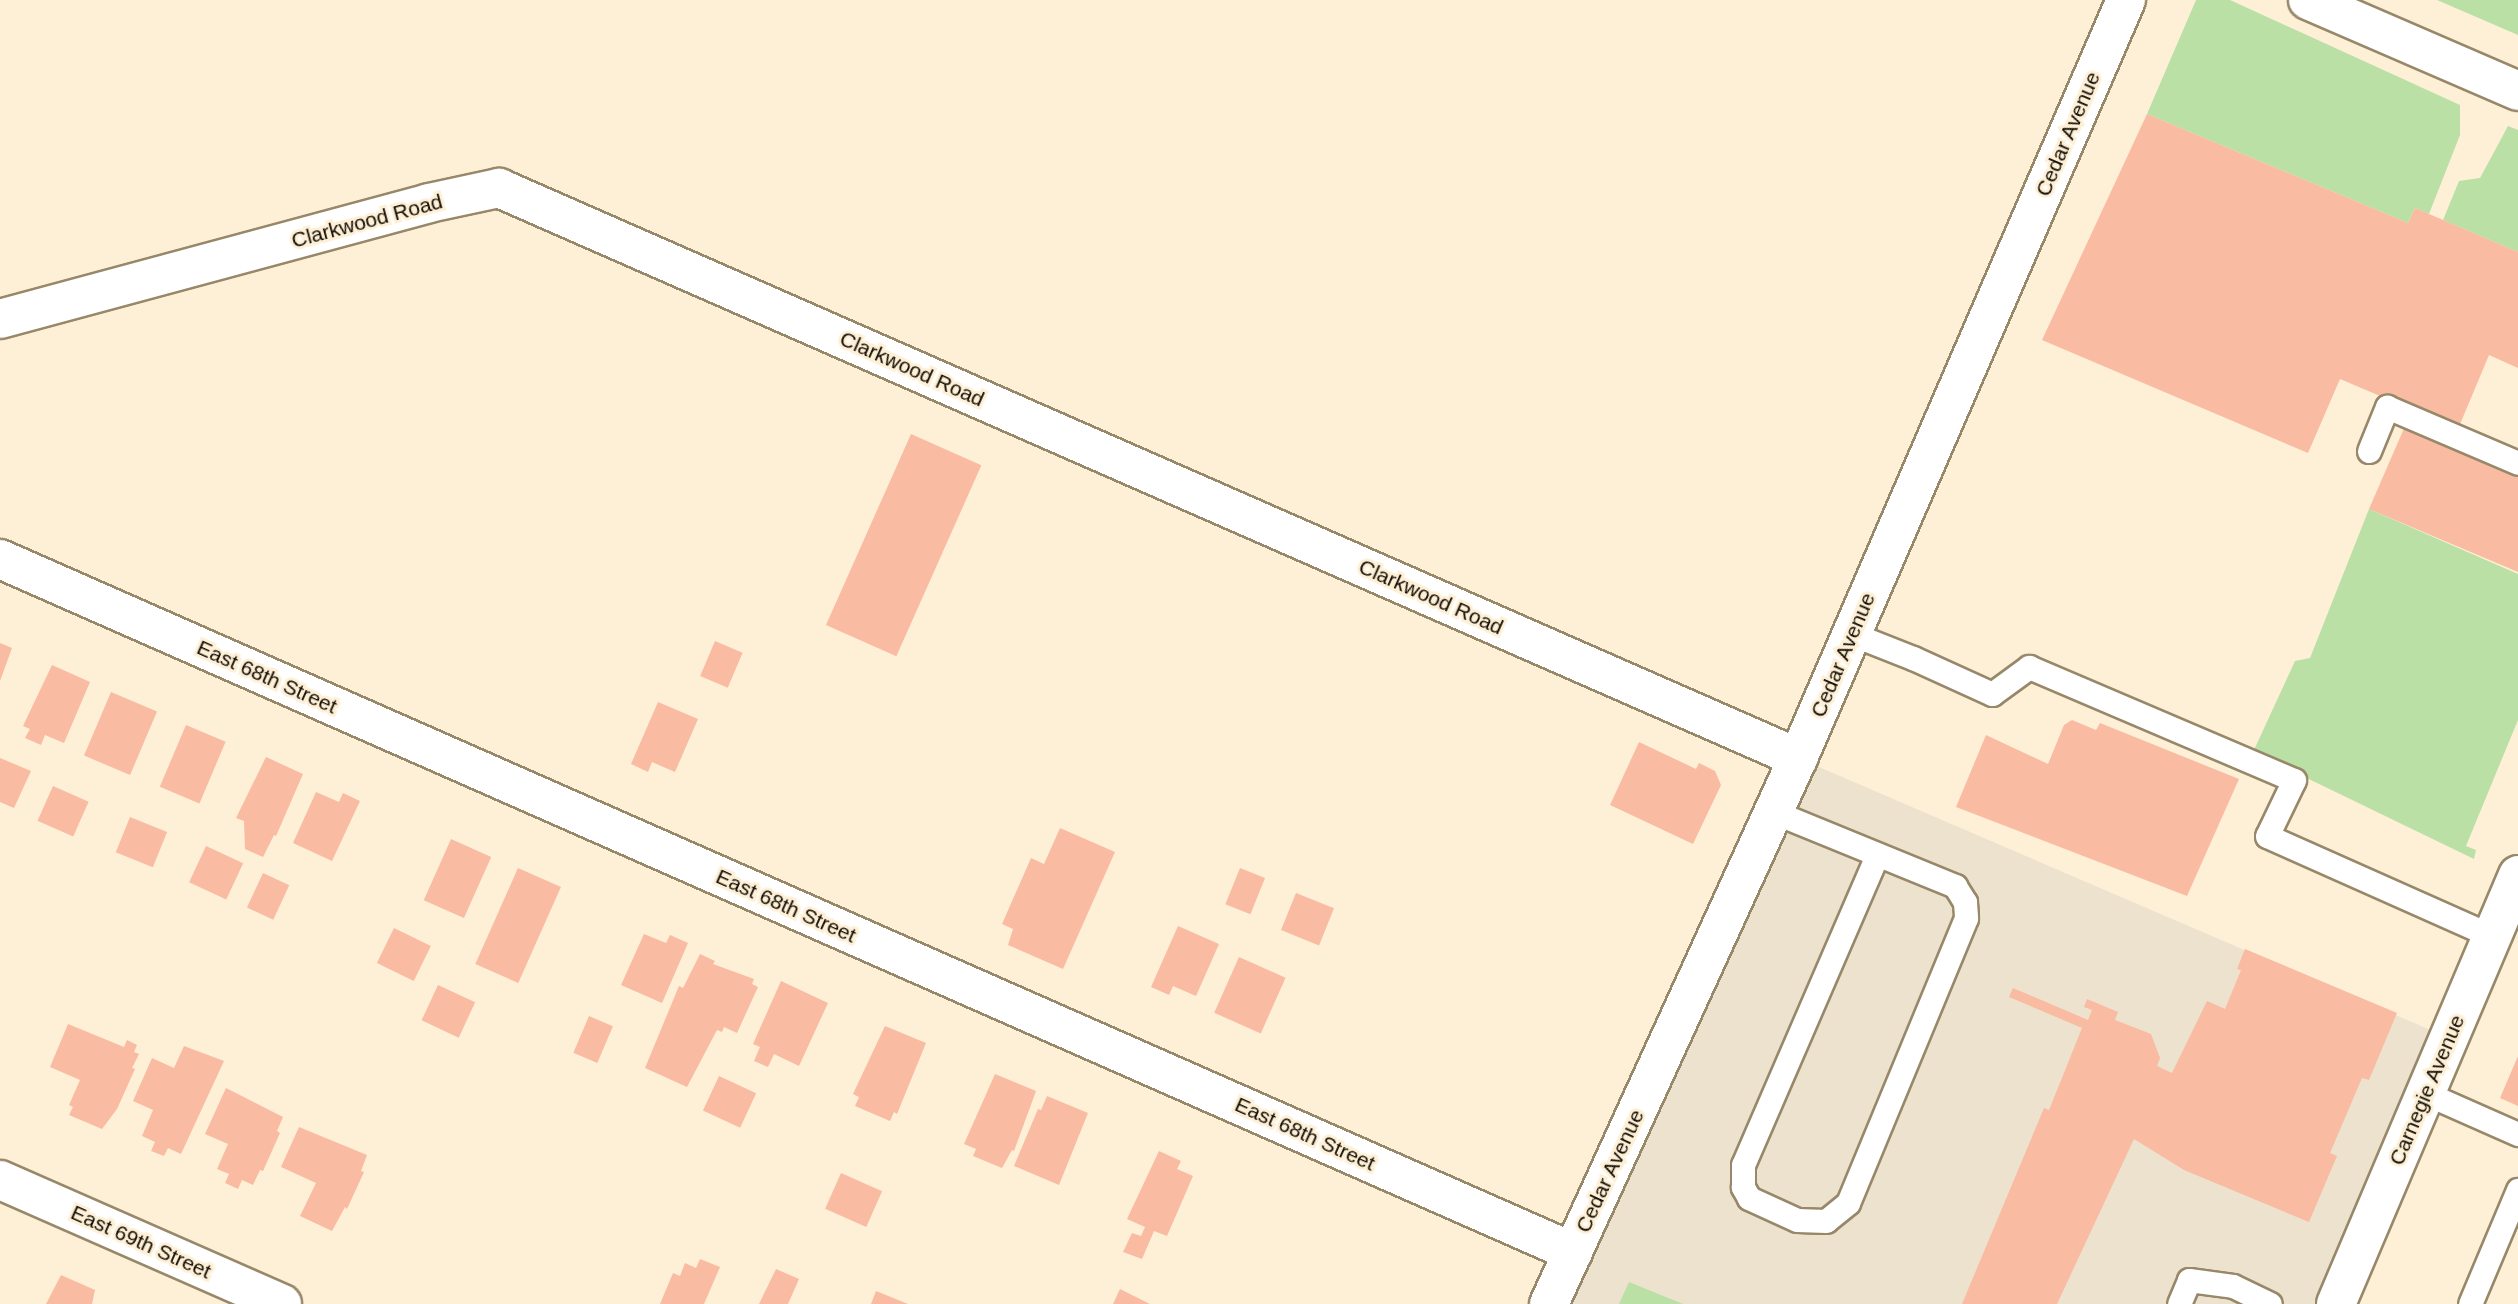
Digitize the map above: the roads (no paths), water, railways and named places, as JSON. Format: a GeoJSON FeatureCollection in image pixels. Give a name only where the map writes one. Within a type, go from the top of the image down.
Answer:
{"type":"FeatureCollection","features":[{"type":"Feature","properties":{"kind":"street","name":"Cedar Avenue"},"geometry":{"type":"LineString","coordinates":[[1549,1304],[1798,758],[2126,0]]}},
{"type":"Feature","properties":{"kind":"street"},"geometry":{"type":"LineString","coordinates":[[2308,0],[2518,91]]}},
{"type":"Feature","properties":{"kind":"street","name":"Clarkwood Road"},"geometry":{"type":"LineString","coordinates":[[0,319],[429,203],[499,188],[1798,758]]}},
{"type":"Feature","properties":{"kind":"street","name":"East 68th Street"},"geometry":{"type":"LineString","coordinates":[[0,559],[1573,1252]]}},
{"type":"Feature","properties":{"kind":"street","name":"Carnegie Avenue"},"geometry":{"type":"LineString","coordinates":[[2336,1304],[2518,875]]}},
{"type":"Feature","properties":{"kind":"street","name":"East 69th Street"},"geometry":{"type":"LineString","coordinates":[[0,1180],[282,1304]]}},
{"type":"Feature","properties":{"kind":"lane"},"geometry":{"type":"LineString","coordinates":[[2369,451],[2388,407],[2518,463]]}},
{"type":"Feature","properties":{"kind":"lane"},"geometry":{"type":"LineString","coordinates":[[1852,634],[1992,694],[2029,667],[2294,780],[2267,836],[2492,936]]}},
{"type":"Feature","properties":{"kind":"lane"},"geometry":{"type":"LineString","coordinates":[[1774,812],[1955,886],[1965,902],[1966,918],[1848,1203],[1826,1222],[1797,1220],[1749,1198],[1743,1187],[1743,1165],[1877,855]]}},
{"type":"Feature","properties":{"kind":"lane"},"geometry":{"type":"LineString","coordinates":[[2425,1093],[2518,1134]]}},
{"type":"Feature","properties":{"kind":"lane"},"geometry":{"type":"LineString","coordinates":[[2470,1304],[2518,1190]]}},
{"type":"Feature","properties":{"kind":"lane"},"geometry":{"type":"LineString","coordinates":[[2179,1304],[2189,1280],[2233,1286],[2270,1304]]}}]}
